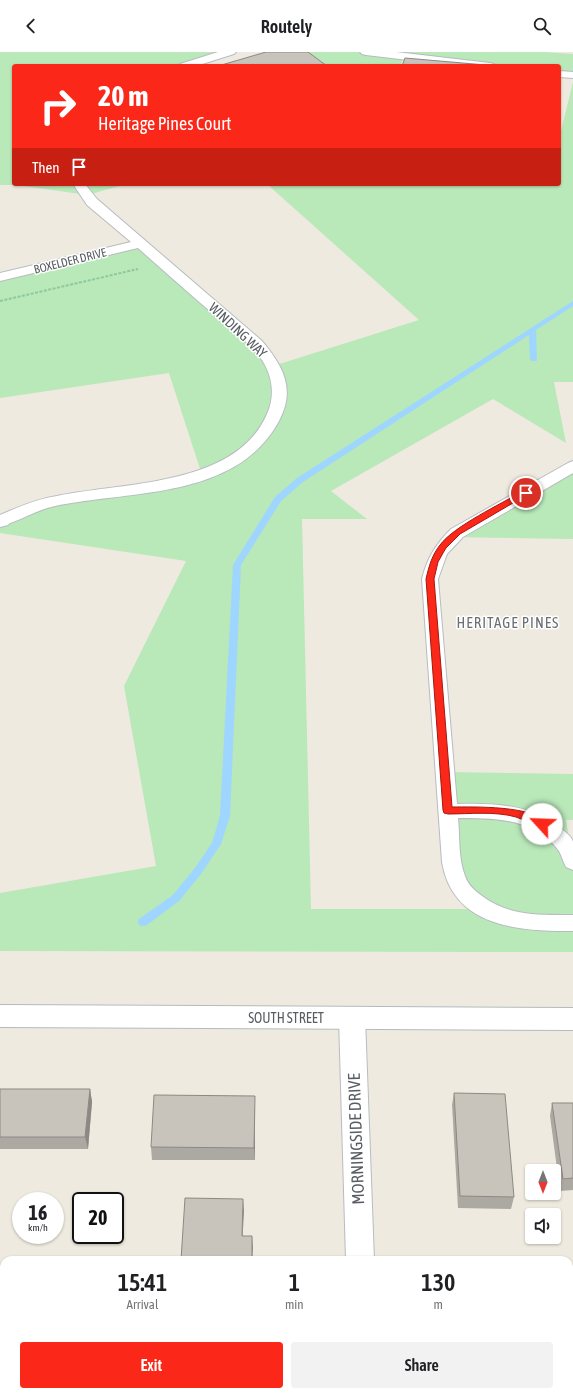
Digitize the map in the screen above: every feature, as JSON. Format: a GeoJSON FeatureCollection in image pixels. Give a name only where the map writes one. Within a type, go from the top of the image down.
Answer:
{"type":"FeatureCollection","features":[{"type":"Feature","properties":{"kind":"main road","name":"SOUTH STREET"},"geometry":{"type":"LineString","coordinates":[[0,1016],[573,1019]]}},
{"type":"Feature","properties":{"kind":"main road","name":"MORNINGSIDE DRIVE"},"geometry":{"type":"LineString","coordinates":[[352,1018],[360,1256]]}},
{"type":"Feature","properties":{"kind":"lane"},"geometry":{"type":"LineString","coordinates":[[191,64],[230,52]]}},
{"type":"Feature","properties":{"kind":"lane"},"geometry":{"type":"LineString","coordinates":[[366,52],[472,64]]}},
{"type":"Feature","properties":{"kind":"lane"},"geometry":{"type":"LineString","coordinates":[[561,74],[573,75]]}},
{"type":"Feature","properties":{"kind":"lane","name":"WINDING WAY"},"geometry":{"type":"LineString","coordinates":[[0,521],[30,508],[55,501],[80,496],[156,488],[203,476],[229,463],[251,447],[267,430],[277,411],[280,397],[278,378],[270,360],[257,344],[92,202],[80,186]]}},
{"type":"Feature","properties":{"kind":"lane","name":"BOXELDER DRIVE"},"geometry":{"type":"LineString","coordinates":[[0,277],[140,244]]}},
{"type":"Feature","properties":{"kind":"lane"},"geometry":{"type":"LineString","coordinates":[[573,466],[458,532],[443,546],[434,562],[430,579],[452,862],[457,881],[468,896],[483,909],[502,918],[522,922],[573,923]]}},
{"type":"Feature","properties":{"kind":"lane"},"geometry":{"type":"LineString","coordinates":[[448,810],[514,813],[534,819],[550,829],[564,842],[573,862]]}},
{"type":"Feature","properties":{"kind":"path"},"geometry":{"type":"LineString","coordinates":[[0,301],[163,263]]}},
{"type":"Feature","properties":{"kind":"green space"},"geometry":{"type":"Polygon","coordinates":[[[0,52],[230,52],[191,64],[12,64],[12,185],[0,185],[0,52]]]}},
{"type":"Feature","properties":{"kind":"green space"},"geometry":{"type":"Polygon","coordinates":[[[290,52],[543,52],[573,54],[573,75],[561,74],[561,64],[472,64],[404,56],[401,64],[307,64],[290,52]]]}},
{"type":"Feature","properties":{"kind":"green space"},"geometry":{"type":"Polygon","coordinates":[[[573,82],[573,382],[554,382],[566,443],[493,399],[331,491],[367,519],[302,519],[311,909],[482,909],[468,896],[445,772],[573,774],[573,820],[566,820],[573,862],[573,952],[0,951],[0,893],[156,866],[124,686],[186,561],[0,533],[0,517],[30,508],[202,475],[169,373],[0,398],[0,277],[140,244],[273,366],[419,320],[269,186],[561,186],[561,131],[573,82]]]}},
{"type":"Feature","properties":{"kind":"green space"},"geometry":{"type":"Polygon","coordinates":[[[24,186],[120,186],[87,195],[24,186]]]}},
{"type":"Feature","properties":{"kind":"green space"},"geometry":{"type":"Polygon","coordinates":[[[573,466],[573,539],[452,537],[573,466]]]}},
{"type":"Feature","properties":{"kind":"building"},"geometry":{"type":"Polygon","coordinates":[[[266,52],[308,52],[324,64],[225,64],[266,52]]]}},
{"type":"Feature","properties":{"kind":"building"},"geometry":{"type":"Polygon","coordinates":[[[405,58],[474,64],[403,64],[405,58]]]}},
{"type":"Feature","properties":{"kind":"building"},"geometry":{"type":"Polygon","coordinates":[[[0,1089],[90,1089],[85,1137],[0,1137],[0,1089]]]}},
{"type":"Feature","properties":{"kind":"building"},"geometry":{"type":"Polygon","coordinates":[[[454,1093],[505,1094],[514,1197],[460,1196],[454,1093]]]}},
{"type":"Feature","properties":{"kind":"building"},"geometry":{"type":"Polygon","coordinates":[[[154,1095],[255,1096],[254,1148],[151,1147],[154,1095]]]}},
{"type":"Feature","properties":{"kind":"building"},"geometry":{"type":"Polygon","coordinates":[[[552,1103],[573,1103],[573,1178],[563,1179],[552,1103]]]}},
{"type":"Feature","properties":{"kind":"building"},"geometry":{"type":"Polygon","coordinates":[[[185,1198],[243,1199],[242,1236],[252,1236],[252,1256],[181,1256],[185,1198]]]}},
{"type":"Feature","properties":{"kind":"waterway"},"geometry":{"type":"LineString","coordinates":[[143,922],[176,898],[198,871],[216,844],[225,816],[237,565],[278,499],[300,480],[573,303]]}},
{"type":"Feature","properties":{"kind":"waterway"},"geometry":{"type":"LineString","coordinates":[[532,330],[534,359]]}},
{"type":"Feature","properties":{"kind":"district","name":"HERITAGE PINES"},"geometry":{"type":"Point","coordinates":[508,622]}},
{"type":"Feature","properties":{"kind":"route"},"geometry":{"type":"LineString","coordinates":[[526,493],[458,532],[443,546],[434,562],[430,579],[448,810],[514,813],[534,819],[542,824]]}}]}
